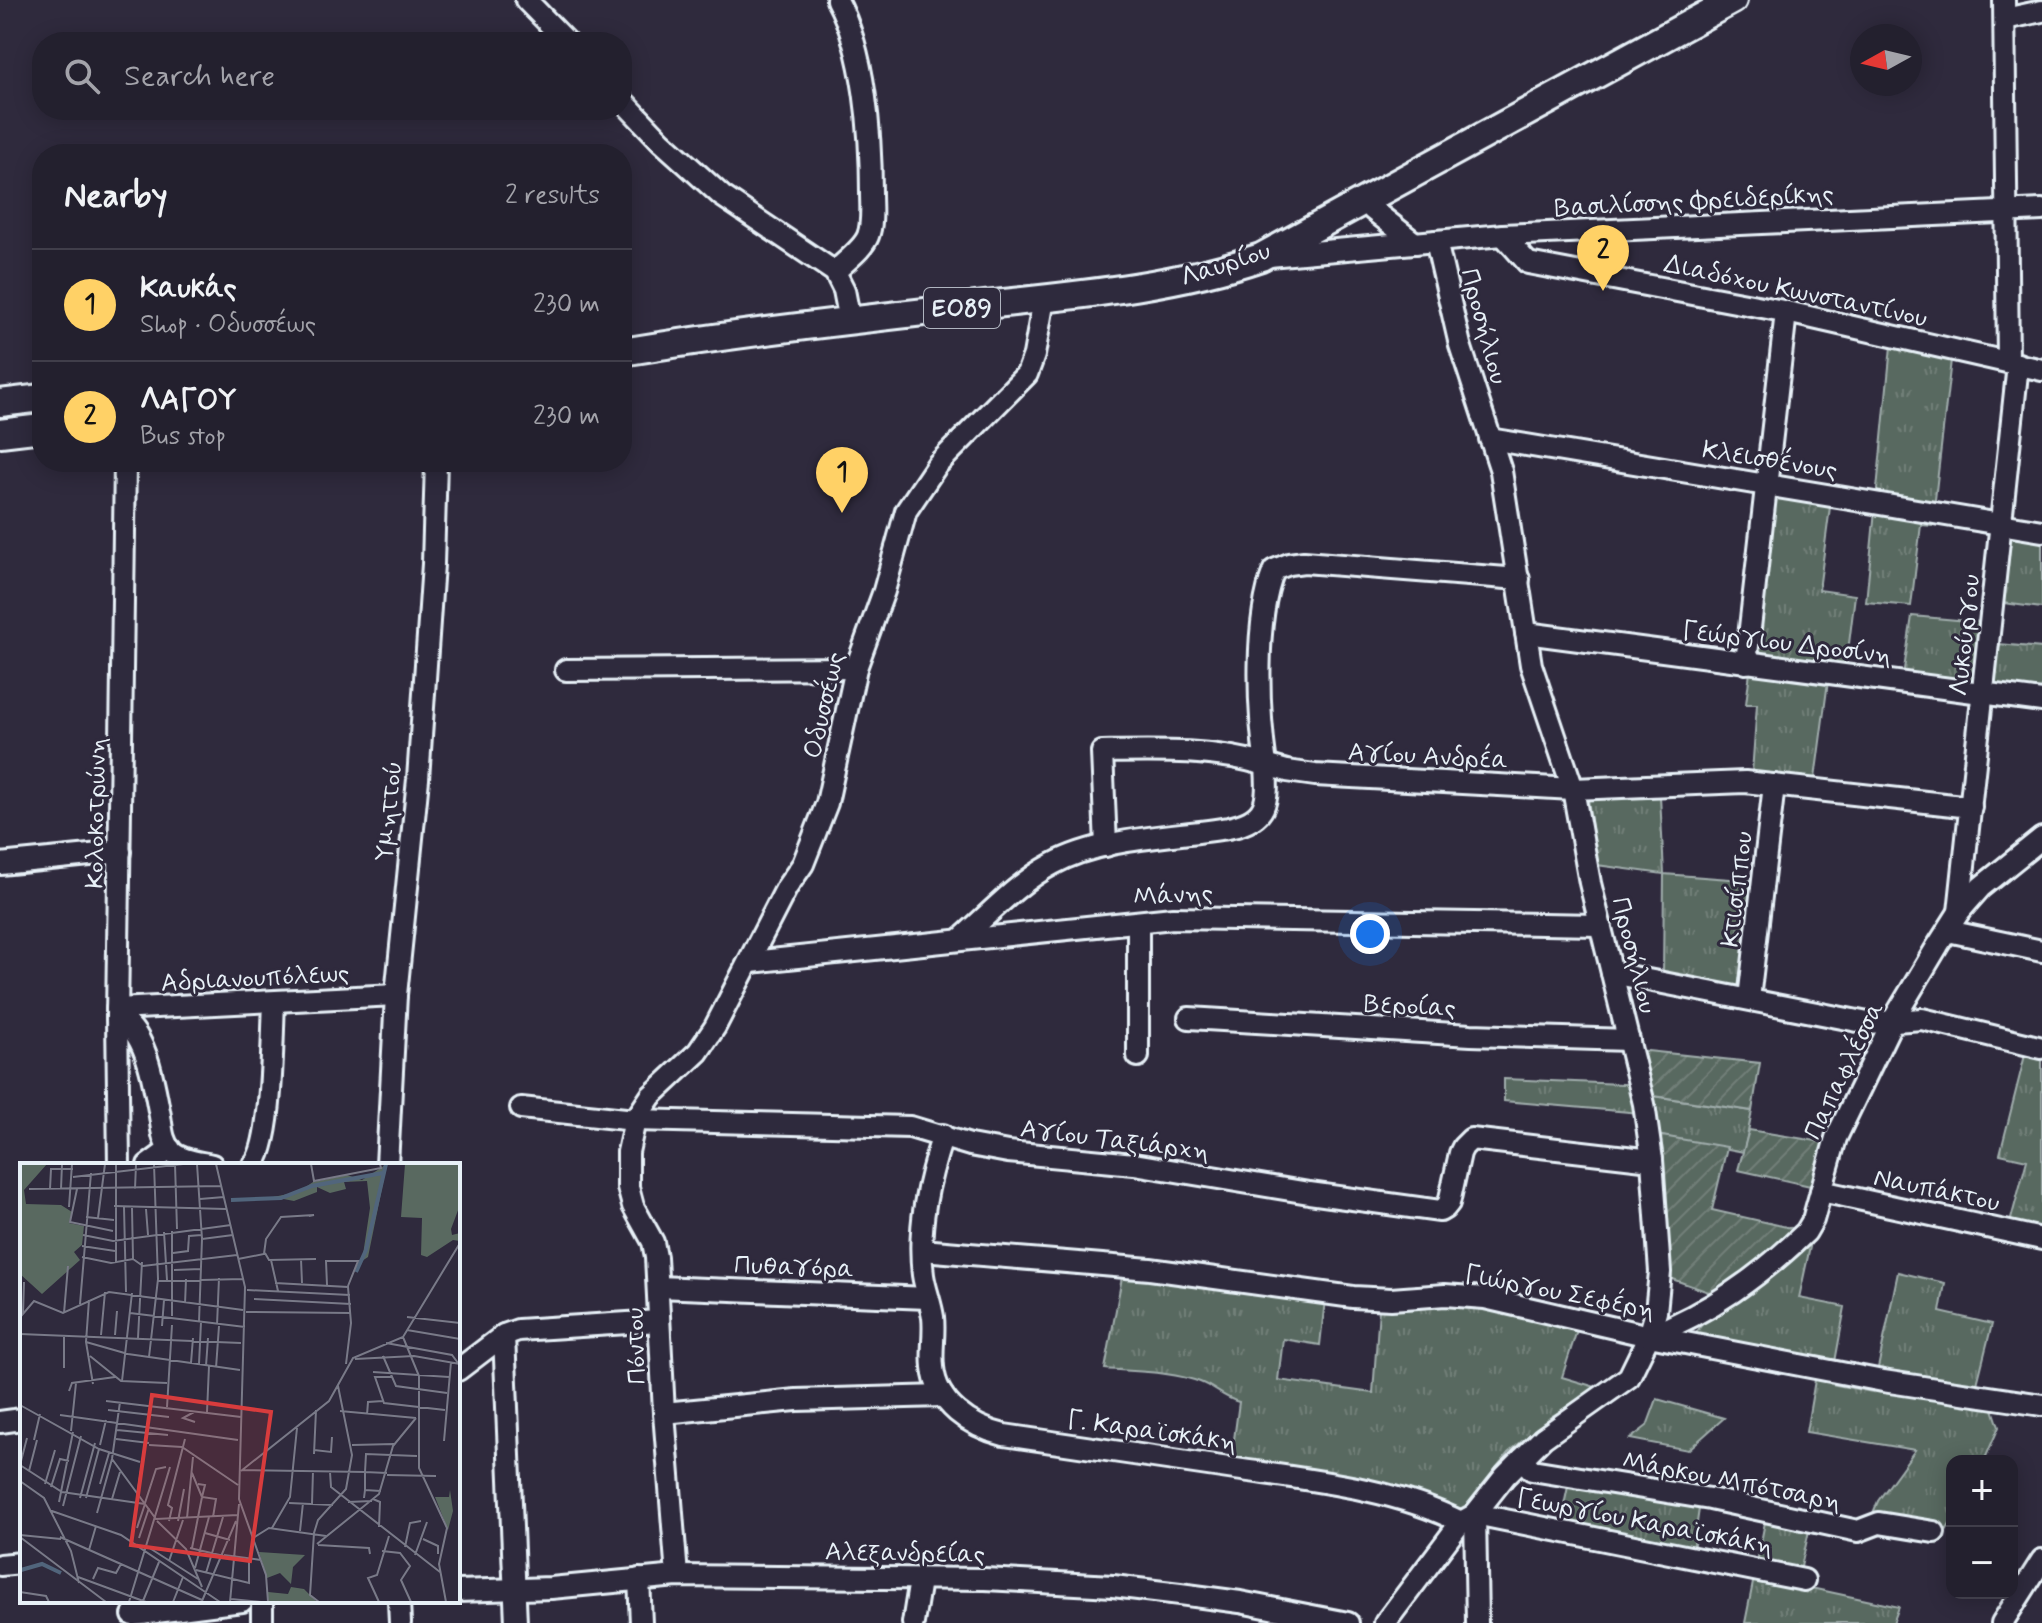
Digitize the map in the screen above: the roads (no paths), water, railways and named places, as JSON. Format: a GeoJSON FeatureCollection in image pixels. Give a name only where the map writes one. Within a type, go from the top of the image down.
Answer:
{"type":"FeatureCollection","features":[{"type":"Feature","properties":{"kind":"main road","name":"Λαυρίου"},"geometry":{"type":"LineString","coordinates":[[632,349],[1044,299],[1156,284],[1222,270],[1261,257],[1728,1]]}},
{"type":"Feature","properties":{"kind":"main road"},"geometry":{"type":"LineString","coordinates":[[0,403],[32,399]]}},
{"type":"Feature","properties":{"kind":"main road"},"geometry":{"type":"LineString","coordinates":[[0,433],[32,429]]}},
{"type":"Feature","properties":{"kind":"street"},"geometry":{"type":"LineString","coordinates":[[526,0],[557,32]]}},
{"type":"Feature","properties":{"kind":"street"},"geometry":{"type":"LineString","coordinates":[[835,272],[868,238],[871,216],[867,109],[848,27],[837,0]]}},
{"type":"Feature","properties":{"kind":"street"},"geometry":{"type":"LineString","coordinates":[[2004,9],[2042,11]]}},
{"type":"Feature","properties":{"kind":"street","name":"Λυκούργου"},"geometry":{"type":"LineString","coordinates":[[1959,912],[2002,524],[2013,362],[2006,212],[2004,9]]}},
{"type":"Feature","properties":{"kind":"street"},"geometry":{"type":"LineString","coordinates":[[632,111],[722,196],[835,272],[844,290],[850,321]]}},
{"type":"Feature","properties":{"kind":"street"},"geometry":{"type":"LineString","coordinates":[[1368,199],[1373,210],[1415,243]]}},
{"type":"Feature","properties":{"kind":"street","name":"Βασιλίσσης Φρειδερίκης"},"geometry":{"type":"LineString","coordinates":[[1415,243],[1503,235],[2042,210]]}},
{"type":"Feature","properties":{"kind":"street","name":"Διαδόχου Κωνσταντίνου"},"geometry":{"type":"LineString","coordinates":[[1503,235],[1528,263],[1786,312],[2042,370]]}},
{"type":"Feature","properties":{"kind":"street","name":"Προσήλιου"},"geometry":{"type":"LineString","coordinates":[[1385,1623],[1505,1476],[1556,1428],[1609,1394],[1629,1377],[1649,1336],[1656,1312],[1660,1272],[1652,1160],[1644,1104],[1599,925],[1573,789],[1541,700],[1526,633],[1501,471],[1460,345],[1436,241]]}},
{"type":"Feature","properties":{"kind":"street"},"geometry":{"type":"LineString","coordinates":[[1261,257],[1415,243]]}},
{"type":"Feature","properties":{"kind":"street","name":"Οδυσσέως"},"geometry":{"type":"LineString","coordinates":[[635,1120],[651,1096],[698,1052],[715,1027],[787,887],[803,864],[827,803],[856,668],[884,591],[906,511],[937,465],[1027,374],[1034,355],[1044,299]]}},
{"type":"Feature","properties":{"kind":"street"},"geometry":{"type":"LineString","coordinates":[[1746,663],[1786,312]]}},
{"type":"Feature","properties":{"kind":"street","name":"Κλεισθένους"},"geometry":{"type":"LineString","coordinates":[[1490,439],[2042,531]]}},
{"type":"Feature","properties":{"kind":"street","name":"Κολοκοτρώνη"},"geometry":{"type":"LineString","coordinates":[[119,1163],[117,1013],[125,472]]}},
{"type":"Feature","properties":{"kind":"street","name":"Υμηττού"},"geometry":{"type":"LineString","coordinates":[[387,1163],[396,995],[418,779],[433,564],[436,472]]}},
{"type":"Feature","properties":{"kind":"street"},"geometry":{"type":"LineString","coordinates":[[962,938],[1029,879],[1055,862],[1106,846],[1228,828],[1246,823],[1258,814],[1268,799],[1260,668],[1269,587],[1274,570],[1304,562],[1519,579]]}},
{"type":"Feature","properties":{"kind":"street","name":"Γεώργιου Δροσίνη"},"geometry":{"type":"LineString","coordinates":[[1526,633],[2042,701]]}},
{"type":"Feature","properties":{"kind":"street"},"geometry":{"type":"LineString","coordinates":[[566,670],[856,668]]}},
{"type":"Feature","properties":{"kind":"street","name":"Αγίου Ανδρέα"},"geometry":{"type":"LineString","coordinates":[[1106,846],[1102,752],[1237,757],[1315,775],[1573,789],[1745,782],[1971,807]]}},
{"type":"Feature","properties":{"kind":"street","name":"Κτισίππου"},"geometry":{"type":"LineString","coordinates":[[1749,999],[1774,785]]}},
{"type":"Feature","properties":{"kind":"street","name":"Παπαφλέσσα"},"geometry":{"type":"LineString","coordinates":[[1649,1336],[1694,1317],[1753,1280],[1806,1232],[1813,1220],[1836,1138],[1892,1022],[1959,912],[1993,876],[2042,838]]}},
{"type":"Feature","properties":{"kind":"street"},"geometry":{"type":"LineString","coordinates":[[0,864],[120,852]]}},
{"type":"Feature","properties":{"kind":"street","name":"Μάνης"},"geometry":{"type":"LineString","coordinates":[[751,962],[962,938],[1212,917],[1599,925]]}},
{"type":"Feature","properties":{"kind":"street"},"geometry":{"type":"LineString","coordinates":[[1138,922],[1138,1056]]}},
{"type":"Feature","properties":{"kind":"street"},"geometry":{"type":"LineString","coordinates":[[1948,931],[2042,951]]}},
{"type":"Feature","properties":{"kind":"street"},"geometry":{"type":"LineString","coordinates":[[1612,973],[1868,1023],[1922,1019],[2042,1048]]}},
{"type":"Feature","properties":{"kind":"street","name":"Αδριανουπόλεως"},"geometry":{"type":"LineString","coordinates":[[117,1013],[396,995]]}},
{"type":"Feature","properties":{"kind":"street"},"geometry":{"type":"LineString","coordinates":[[255,1163],[259,1159],[266,1123],[274,1003]]}},
{"type":"Feature","properties":{"kind":"street"},"geometry":{"type":"LineString","coordinates":[[117,1013],[138,1034],[154,1087],[164,1140],[179,1157],[204,1163]]}},
{"type":"Feature","properties":{"kind":"street","name":"Βεροίας"},"geometry":{"type":"LineString","coordinates":[[1189,1018],[1471,1035],[1629,1040]]}},
{"type":"Feature","properties":{"kind":"street","name":"Αγίου Ταξιάρχη"},"geometry":{"type":"LineString","coordinates":[[521,1108],[635,1120],[891,1126],[943,1135],[970,1145],[1008,1152],[1134,1164],[1440,1211],[1449,1203],[1463,1147],[1471,1139],[1652,1160]]}},
{"type":"Feature","properties":{"kind":"street","name":"Πόντου"},"geometry":{"type":"LineString","coordinates":[[635,1120],[629,1143],[628,1187],[633,1206],[653,1242],[677,1576]]}},
{"type":"Feature","properties":{"kind":"street"},"geometry":{"type":"LineString","coordinates":[[664,1413],[796,1400],[943,1396],[933,1369],[933,1316],[922,1250],[926,1198],[943,1135]]}},
{"type":"Feature","properties":{"kind":"street"},"geometry":{"type":"LineString","coordinates":[[151,1163],[170,1149]]}},
{"type":"Feature","properties":{"kind":"street","name":"Ναυπάκτου"},"geometry":{"type":"LineString","coordinates":[[1821,1191],[2042,1239]]}},
{"type":"Feature","properties":{"kind":"street","name":"Γιώργου Σεφέρη"},"geometry":{"type":"LineString","coordinates":[[922,1250],[1150,1269],[1353,1297],[1391,1299],[1445,1295],[1485,1298],[1649,1336],[1883,1381],[2040,1400]]}},
{"type":"Feature","properties":{"kind":"street","name":"Πυθαγόρα"},"geometry":{"type":"LineString","coordinates":[[658,1287],[928,1298]]}},
{"type":"Feature","properties":{"kind":"street"},"geometry":{"type":"LineString","coordinates":[[460,1368],[504,1335],[518,1330],[659,1321]]}},
{"type":"Feature","properties":{"kind":"street"},"geometry":{"type":"LineString","coordinates":[[504,1335],[516,1623]]}},
{"type":"Feature","properties":{"kind":"street","name":"Γ. Καραϊσκάκη"},"geometry":{"type":"LineString","coordinates":[[943,1396],[969,1422],[1004,1435],[1283,1476],[1380,1494],[1468,1518]]}},
{"type":"Feature","properties":{"kind":"street"},"geometry":{"type":"LineString","coordinates":[[0,1422],[20,1419]]}},
{"type":"Feature","properties":{"kind":"street","name":"Μάρκου Μπότσαρη"},"geometry":{"type":"LineString","coordinates":[[1522,1459],[1532,1470],[1710,1499],[1858,1531],[1879,1523],[1934,1532]]}},
{"type":"Feature","properties":{"kind":"street"},"geometry":{"type":"LineString","coordinates":[[1468,1518],[1477,1623]]}},
{"type":"Feature","properties":{"kind":"street","name":"Γεωργίου Καραϊσκάκη"},"geometry":{"type":"LineString","coordinates":[[1468,1518],[1804,1580]]}},
{"type":"Feature","properties":{"kind":"street"},"geometry":{"type":"LineString","coordinates":[[2002,1623],[2042,1560]]}},
{"type":"Feature","properties":{"kind":"street"},"geometry":{"type":"LineString","coordinates":[[0,1565],[20,1563]]}},
{"type":"Feature","properties":{"kind":"street","name":"Αλεξανδρείας"},"geometry":{"type":"LineString","coordinates":[[460,1591],[515,1590],[677,1576],[985,1579],[1113,1586],[1240,1602],[1348,1623]]}},
{"type":"Feature","properties":{"kind":"street"},"geometry":{"type":"LineString","coordinates":[[639,1579],[641,1623]]}},
{"type":"Feature","properties":{"kind":"street"},"geometry":{"type":"LineString","coordinates":[[913,1623],[920,1580]]}},
{"type":"Feature","properties":{"kind":"street"},"geometry":{"type":"LineString","coordinates":[[132,1613],[224,1603]]}},
{"type":"Feature","properties":{"kind":"street"},"geometry":{"type":"LineString","coordinates":[[399,1603],[400,1623]]}},
{"type":"Feature","properties":{"kind":"place","name":"ΛΑΓΟΥ"},"geometry":{"type":"Point","coordinates":[1603,291]}},
{"type":"Feature","properties":{"kind":"place","name":"Καυκάς"},"geometry":{"type":"Point","coordinates":[842,513]}}]}
